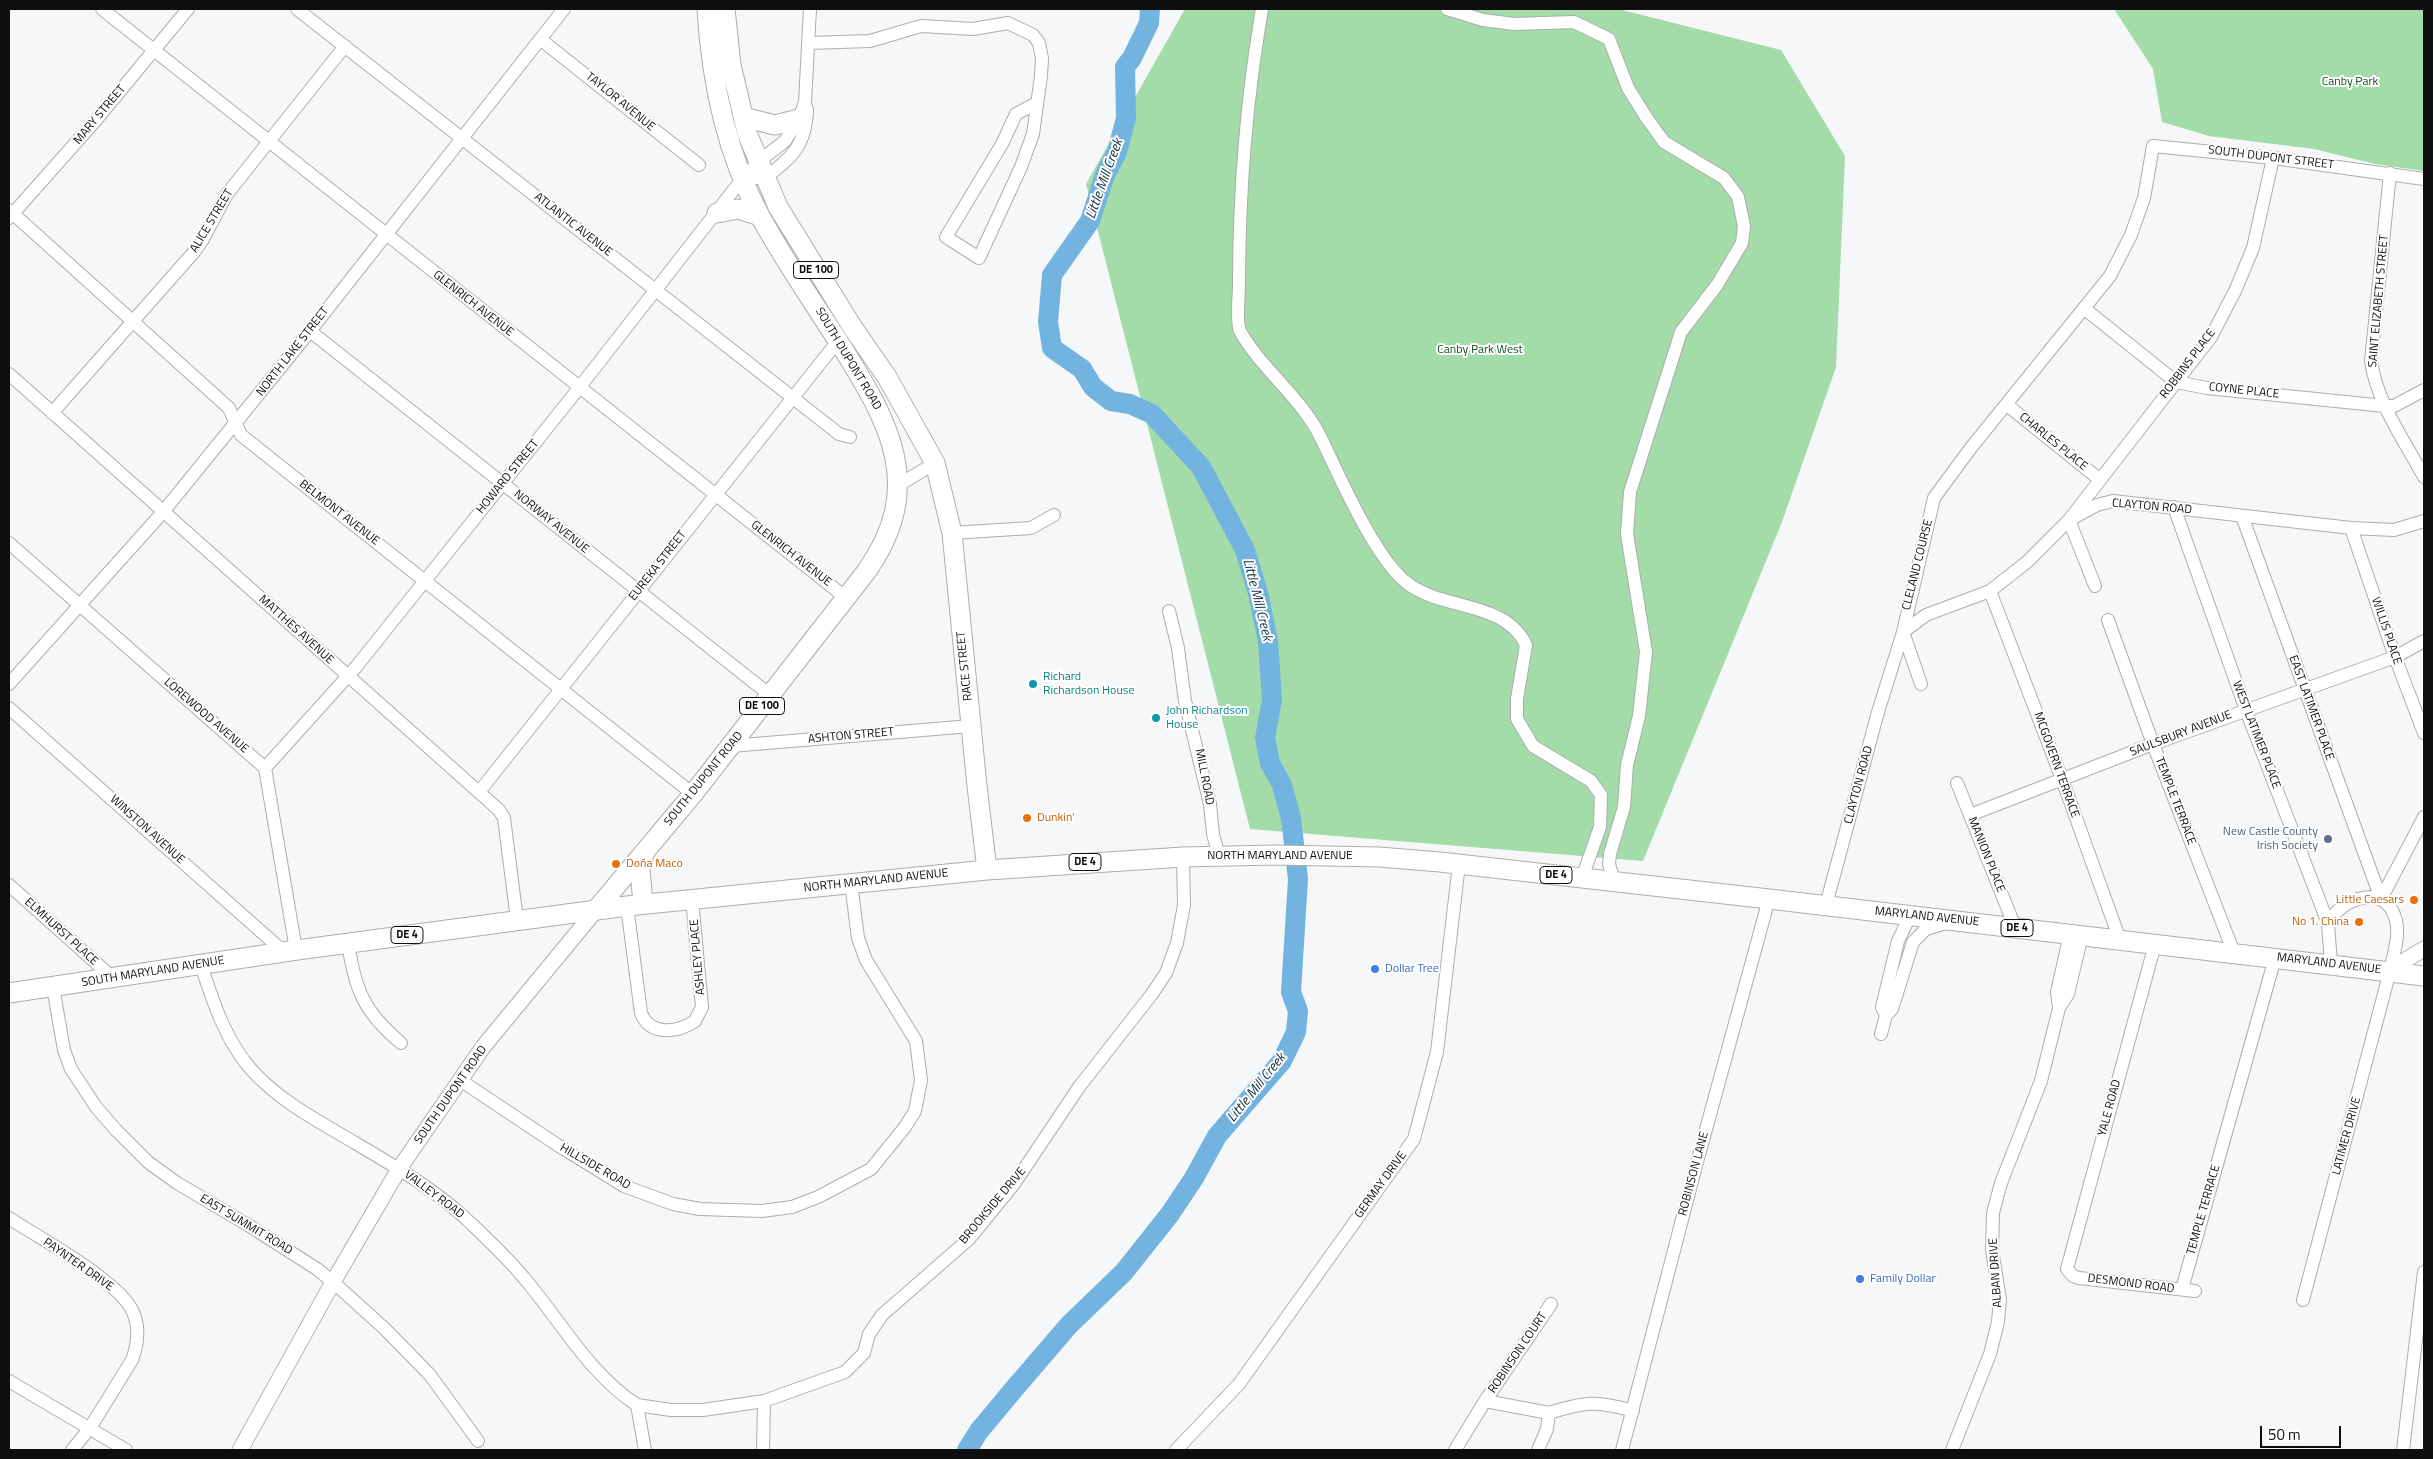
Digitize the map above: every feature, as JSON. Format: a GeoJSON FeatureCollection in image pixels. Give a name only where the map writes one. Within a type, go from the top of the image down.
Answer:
{"type":"FeatureCollection","features":[{"type":"Feature","properties":{"kind":"main road","name":"SOUTH DUPONT ROAD"},"geometry":{"type":"LineString","coordinates":[[596,910],[693,794],[866,572],[883,546],[891,525],[897,486],[894,450],[890,434],[878,407],[760,216],[743,178],[719,107],[710,54],[707,9]]}},
{"type":"Feature","properties":{"kind":"main road","name":"SOUTH DUPONT ROAD"},"geometry":{"type":"LineString","coordinates":[[724,9],[731,66],[743,117],[761,170],[778,207],[848,319],[887,377],[935,463]]}},
{"type":"Feature","properties":{"kind":"main road"},"geometry":{"type":"LineString","coordinates":[[743,117],[775,125],[802,111]]}},
{"type":"Feature","properties":{"kind":"main road"},"geometry":{"type":"LineString","coordinates":[[717,213],[738,210],[760,216]]}},
{"type":"Feature","properties":{"kind":"main road"},"geometry":{"type":"LineString","coordinates":[[794,269],[812,285],[830,314],[848,319]]}},
{"type":"Feature","properties":{"kind":"main road","name":"RACE STREET"},"geometry":{"type":"LineString","coordinates":[[935,463],[952,533],[987,870]]}},
{"type":"Feature","properties":{"kind":"main road"},"geometry":{"type":"LineString","coordinates":[[635,905],[640,869],[645,850]]}},
{"type":"Feature","properties":{"kind":"main road","name":"NORTH MARYLAND AVENUE"},"geometry":{"type":"LineString","coordinates":[[290,951],[635,905],[987,870],[1183,857],[1275,855],[1379,857],[1459,864]]}},
{"type":"Feature","properties":{"kind":"main road","name":"MARYLAND AVENUE"},"geometry":{"type":"LineString","coordinates":[[1459,864],[1770,898],[2424,976]]}},
{"type":"Feature","properties":{"kind":"main road","name":"SOUTH MARYLAND AVENUE"},"geometry":{"type":"LineString","coordinates":[[9,993],[290,951]]}},
{"type":"Feature","properties":{"kind":"street","name":"GLENRICH AVENUE"},"geometry":{"type":"LineString","coordinates":[[102,9],[845,597]]}},
{"type":"Feature","properties":{"kind":"street","name":"MARY STREET"},"geometry":{"type":"LineString","coordinates":[[10,214],[96,120],[188,9]]}},
{"type":"Feature","properties":{"kind":"street","name":"ATLANTIC AVENUE"},"geometry":{"type":"LineString","coordinates":[[297,9],[839,434],[850,437]]}},
{"type":"Feature","properties":{"kind":"street","name":"NORTH LAKE STREET"},"geometry":{"type":"LineString","coordinates":[[9,684],[163,512],[310,331],[384,234],[564,9]]}},
{"type":"Feature","properties":{"kind":"street"},"geometry":{"type":"LineString","coordinates":[[761,170],[785,141],[802,111],[810,43],[810,9]]}},
{"type":"Feature","properties":{"kind":"street"},"geometry":{"type":"LineString","coordinates":[[1262,9],[1251,73],[1241,171],[1239,328],[1258,356],[1303,407],[1381,553],[1402,578],[1428,595],[1505,620],[1523,638],[1526,645],[1517,699],[1517,719],[1533,746],[1591,781],[1601,796],[1600,827],[1582,878]]}},
{"type":"Feature","properties":{"kind":"street"},"geometry":{"type":"LineString","coordinates":[[1447,9],[1483,20],[1514,24],[1574,22],[1609,39],[1628,88],[1664,142],[1724,178],[1738,197],[1744,226],[1742,243],[1717,285],[1681,332],[1630,492],[1628,534],[1637,606],[1646,652],[1639,716],[1627,765],[1624,806],[1610,854],[1609,864],[1614,882]]}},
{"type":"Feature","properties":{"kind":"street"},"geometry":{"type":"LineString","coordinates":[[810,43],[870,41],[921,26],[973,29],[1008,23],[1033,34],[1039,43],[1042,76],[1033,134],[1021,167],[979,258],[946,236],[1002,144],[1016,114],[1037,103]]}},
{"type":"Feature","properties":{"kind":"street","name":"TAYLOR AVENUE"},"geometry":{"type":"LineString","coordinates":[[540,39],[699,166]]}},
{"type":"Feature","properties":{"kind":"street","name":"ALICE STREET"},"geometry":{"type":"LineString","coordinates":[[52,412],[134,321],[202,241],[227,194],[345,46]]}},
{"type":"Feature","properties":{"kind":"street"},"geometry":{"type":"LineString","coordinates":[[743,178],[785,163],[799,147],[807,122],[802,111]]}},
{"type":"Feature","properties":{"kind":"street","name":"SOUTH DUPONT STREET"},"geometry":{"type":"LineString","coordinates":[[2085,309],[2110,276],[2131,235],[2144,198],[2153,146],[2273,158],[2424,179]]}},
{"type":"Feature","properties":{"kind":"street","name":"ROBBINS PLACE"},"geometry":{"type":"LineString","coordinates":[[2069,520],[2211,337],[2235,291],[2253,248],[2273,158]]}},
{"type":"Feature","properties":{"kind":"street","name":"SAINT ELIZABETH STREET"},"geometry":{"type":"LineString","coordinates":[[2390,173],[2371,362],[2374,381],[2385,406],[2424,476]]}},
{"type":"Feature","properties":{"kind":"street","name":"HOWARD STREET"},"geometry":{"type":"LineString","coordinates":[[265,768],[348,676],[580,388],[743,178]]}},
{"type":"Feature","properties":{"kind":"street","name":"BELMONT AVENUE"},"geometry":{"type":"LineString","coordinates":[[10,214],[134,321],[229,408],[241,435],[562,688],[693,794]]}},
{"type":"Feature","properties":{"kind":"street"},"geometry":{"type":"LineString","coordinates":[[2007,405],[2085,309]]}},
{"type":"Feature","properties":{"kind":"street","name":"COYNE PLACE"},"geometry":{"type":"LineString","coordinates":[[2085,309],[2176,382],[2207,388],[2385,406],[2394,406],[2424,390]]}},
{"type":"Feature","properties":{"kind":"street","name":"NORWAY AVENUE"},"geometry":{"type":"LineString","coordinates":[[310,331],[770,695]]}},
{"type":"Feature","properties":{"kind":"street","name":"EUREKA STREET"},"geometry":{"type":"LineString","coordinates":[[479,792],[838,340]]}},
{"type":"Feature","properties":{"kind":"street","name":"MATTHES AVENUE"},"geometry":{"type":"LineString","coordinates":[[9,374],[499,810],[504,818],[517,920]]}},
{"type":"Feature","properties":{"kind":"street","name":"CHARLES PLACE"},"geometry":{"type":"LineString","coordinates":[[2007,405],[2099,479]]}},
{"type":"Feature","properties":{"kind":"street","name":"CLELAND COURSE"},"geometry":{"type":"LineString","coordinates":[[1903,632],[1934,498],[2007,405]]}},
{"type":"Feature","properties":{"kind":"street"},"geometry":{"type":"LineString","coordinates":[[897,486],[935,463]]}},
{"type":"Feature","properties":{"kind":"street","name":"CLAYTON ROAD"},"geometry":{"type":"LineString","coordinates":[[1826,905],[1878,712],[1903,632],[1926,615],[1990,591],[2028,562],[2069,520],[2097,505],[2113,501],[2351,528],[2394,530],[2424,521]]}},
{"type":"Feature","properties":{"kind":"street","name":"WEST LATIMER PLACE"},"geometry":{"type":"LineString","coordinates":[[2174,507],[2246,710],[2328,923],[2331,964]]}},
{"type":"Feature","properties":{"kind":"street"},"geometry":{"type":"LineString","coordinates":[[952,533],[1031,528],[1054,515]]}},
{"type":"Feature","properties":{"kind":"street","name":"EAST LATIMER PLACE"},"geometry":{"type":"LineString","coordinates":[[2242,516],[2381,899]]}},
{"type":"Feature","properties":{"kind":"street"},"geometry":{"type":"LineString","coordinates":[[2069,520],[2095,586]]}},
{"type":"Feature","properties":{"kind":"street","name":"WILLIS PLACE"},"geometry":{"type":"LineString","coordinates":[[2351,528],[2395,657],[2424,733]]}},
{"type":"Feature","properties":{"kind":"street","name":"LOREWOOD AVENUE"},"geometry":{"type":"LineString","coordinates":[[9,542],[265,768]]}},
{"type":"Feature","properties":{"kind":"street","name":"MCGOVERN TERRACE"},"geometry":{"type":"LineString","coordinates":[[1990,591],[2062,779],[2120,940]]}},
{"type":"Feature","properties":{"kind":"street","name":"MILL ROAD"},"geometry":{"type":"LineString","coordinates":[[1169,611],[1178,648],[1185,701],[1210,804],[1213,834],[1219,856]]}},
{"type":"Feature","properties":{"kind":"street","name":"TEMPLE TERRACE"},"geometry":{"type":"LineString","coordinates":[[2108,620],[2153,744],[2234,953]]}},
{"type":"Feature","properties":{"kind":"street"},"geometry":{"type":"LineString","coordinates":[[1903,632],[1921,684]]}},
{"type":"Feature","properties":{"kind":"street","name":"SAULSBURY AVENUE"},"geometry":{"type":"LineString","coordinates":[[1970,816],[2153,744],[2395,657],[2423,642]]}},
{"type":"Feature","properties":{"kind":"street","name":"WINSTON AVENUE"},"geometry":{"type":"LineString","coordinates":[[9,708],[290,951]]}},
{"type":"Feature","properties":{"kind":"street","name":"ASHTON STREET"},"geometry":{"type":"LineString","coordinates":[[731,746],[971,726]]}},
{"type":"Feature","properties":{"kind":"street"},"geometry":{"type":"LineString","coordinates":[[265,768],[290,951]]}},
{"type":"Feature","properties":{"kind":"street","name":"MANION PLACE"},"geometry":{"type":"LineString","coordinates":[[1957,783],[2015,927]]}},
{"type":"Feature","properties":{"kind":"street"},"geometry":{"type":"LineString","coordinates":[[2381,899],[2424,817]]}},
{"type":"Feature","properties":{"kind":"street","name":"BROOKSIDE DRIVE"},"geometry":{"type":"LineString","coordinates":[[637,1405],[671,1410],[703,1410],[764,1401],[845,1372],[864,1353],[869,1334],[882,1315],[968,1239],[1014,1184],[1079,1087],[1152,994],[1166,973],[1177,944],[1184,905],[1183,857]]}},
{"type":"Feature","properties":{"kind":"street","name":"GERMAY DRIVE"},"geometry":{"type":"LineString","coordinates":[[1176,1450],[1239,1384],[1414,1139],[1437,1052],[1459,864]]}},
{"type":"Feature","properties":{"kind":"street","name":"HILLSIDE ROAD"},"geometry":{"type":"LineString","coordinates":[[460,1080],[559,1146],[624,1186],[673,1204],[700,1209],[762,1211],[792,1206],[818,1197],[871,1169],[905,1127],[915,1111],[921,1080],[916,1041],[866,960],[858,938],[851,883]]}},
{"type":"Feature","properties":{"kind":"street","name":"ELMHURST PLACE"},"geometry":{"type":"LineString","coordinates":[[9,885],[113,978]]}},
{"type":"Feature","properties":{"kind":"street"},"geometry":{"type":"LineString","coordinates":[[2328,923],[2337,910],[2354,900],[2367,897],[2381,899],[2392,911],[2397,926],[2390,971]]}},
{"type":"Feature","properties":{"kind":"street","name":"ROBINSON LANE"},"geometry":{"type":"LineString","coordinates":[[1622,1450],[1696,1166],[1770,898]]}},
{"type":"Feature","properties":{"kind":"street","name":"ASHLEY PLACE"},"geometry":{"type":"LineString","coordinates":[[635,905],[641,1013],[644,1020],[656,1029],[674,1031],[695,1022],[702,1007],[692,899]]}},
{"type":"Feature","properties":{"kind":"street","name":"SOUTH DUPONT ROAD"},"geometry":{"type":"LineString","coordinates":[[240,1450],[333,1282],[399,1169],[483,1047],[596,910]]}},
{"type":"Feature","properties":{"kind":"street"},"geometry":{"type":"LineString","coordinates":[[1886,1015],[1882,1007],[1891,969],[1901,933],[1910,916]]}},
{"type":"Feature","properties":{"kind":"street"},"geometry":{"type":"LineString","coordinates":[[1881,1034],[1886,1015],[1892,1009],[1913,942],[1931,927],[1963,921]]}},
{"type":"Feature","properties":{"kind":"street","name":"ALBAN DRIVE"},"geometry":{"type":"LineString","coordinates":[[1952,1450],[1990,1354],[1998,1322],[2000,1299],[1992,1250],[1993,1213],[2001,1183],[2041,1081],[2059,1008],[2057,992],[2076,934]]}},
{"type":"Feature","properties":{"kind":"street"},"geometry":{"type":"LineString","coordinates":[[348,943],[353,977],[360,996],[375,1018],[401,1043]]}},
{"type":"Feature","properties":{"kind":"street","name":"YALE ROAD"},"geometry":{"type":"LineString","coordinates":[[2069,1273],[2067,1265],[2154,944]]}},
{"type":"Feature","properties":{"kind":"street"},"geometry":{"type":"LineString","coordinates":[[2390,971],[2424,949]]}},
{"type":"Feature","properties":{"kind":"street","name":"TEMPLE TERRACE"},"geometry":{"type":"LineString","coordinates":[[2188,1290],[2275,958]]}},
{"type":"Feature","properties":{"kind":"street","name":"VALLEY ROAD"},"geometry":{"type":"LineString","coordinates":[[201,965],[222,1027],[249,1066],[294,1107],[399,1169],[444,1201],[488,1240],[524,1278],[607,1383],[637,1405]]}},
{"type":"Feature","properties":{"kind":"street","name":"LATIMER DRIVE"},"geometry":{"type":"LineString","coordinates":[[2303,1300],[2390,971]]}},
{"type":"Feature","properties":{"kind":"street","name":"EAST SUMMIT ROAD"},"geometry":{"type":"LineString","coordinates":[[53,987],[64,1050],[71,1069],[96,1107],[116,1130],[148,1162],[176,1183],[248,1224],[317,1269],[333,1282],[385,1329],[430,1374],[478,1441]]}},
{"type":"Feature","properties":{"kind":"street","name":"PAYNTER DRIVE"},"geometry":{"type":"LineString","coordinates":[[9,1218],[103,1280],[119,1293],[133,1311],[138,1334],[137,1348],[132,1360],[90,1428],[72,1450]]}},
{"type":"Feature","properties":{"kind":"street"},"geometry":{"type":"LineString","coordinates":[[2403,1450],[2422,1315],[2424,1272]]}},
{"type":"Feature","properties":{"kind":"street","name":"DESMOND ROAD"},"geometry":{"type":"LineString","coordinates":[[2069,1273],[2079,1278],[2188,1290]]}},
{"type":"Feature","properties":{"kind":"street","name":"ROBINSON COURT"},"geometry":{"type":"LineString","coordinates":[[1455,1450],[1551,1304]]}},
{"type":"Feature","properties":{"kind":"street"},"geometry":{"type":"LineString","coordinates":[[9,1381],[126,1450]]}},
{"type":"Feature","properties":{"kind":"street"},"geometry":{"type":"LineString","coordinates":[[763,1450],[764,1401]]}},
{"type":"Feature","properties":{"kind":"street","name":"ROBINSON COURT"},"geometry":{"type":"LineString","coordinates":[[1486,1401],[1549,1413],[1581,1403],[1614,1405],[1633,1411]]}},
{"type":"Feature","properties":{"kind":"street"},"geometry":{"type":"LineString","coordinates":[[637,1405],[645,1450]]}},
{"type":"Feature","properties":{"kind":"street"},"geometry":{"type":"LineString","coordinates":[[1538,1450],[1547,1429],[1549,1413]]}},
{"type":"Feature","properties":{"kind":"green space","name":"Canby Park West"},"geometry":{"type":"Polygon","coordinates":[[[1185,9],[1618,9],[1781,50],[1845,156],[1836,367],[1782,522],[1643,861],[1250,829],[1086,184],[1185,9]]]}},
{"type":"Feature","properties":{"kind":"green space","name":"Canby Park"},"geometry":{"type":"Polygon","coordinates":[[[2114,9],[2424,9],[2424,171],[2375,164],[2314,149],[2209,136],[2162,122],[2153,69],[2114,9]]]}},
{"type":"Feature","properties":{"kind":"waterway","name":"Little Mill Creek"},"geometry":{"type":"LineString","coordinates":[[967,1450],[979,1431],[1069,1325],[1124,1272],[1170,1214],[1194,1178],[1217,1136],[1282,1061],[1296,1032],[1298,1011],[1291,992],[1298,879],[1291,818],[1282,785],[1270,763],[1265,738],[1272,700],[1268,641],[1258,593],[1245,550],[1201,467],[1152,414],[1130,404],[1111,401],[1093,387],[1082,369],[1052,348],[1048,322],[1052,275],[1090,221],[1105,175],[1117,152],[1126,118],[1125,67],[1132,58],[1149,23],[1150,9]]}},
{"type":"Feature","properties":{"kind":"place","name":"Richard Richardson House"},"geometry":{"type":"Point","coordinates":[1033,684]}},
{"type":"Feature","properties":{"kind":"place","name":"John Richardson House"},"geometry":{"type":"Point","coordinates":[1156,718]}},
{"type":"Feature","properties":{"kind":"place","name":"Dunkin'"},"geometry":{"type":"Point","coordinates":[1027,818]}},
{"type":"Feature","properties":{"kind":"place","name":"New Castle County Irish Society"},"geometry":{"type":"Point","coordinates":[2328,839]}},
{"type":"Feature","properties":{"kind":"place","name":"Doña Maco"},"geometry":{"type":"Point","coordinates":[616,864]}},
{"type":"Feature","properties":{"kind":"place","name":"Little Caesars"},"geometry":{"type":"Point","coordinates":[2414,900]}},
{"type":"Feature","properties":{"kind":"place","name":"No 1. China"},"geometry":{"type":"Point","coordinates":[2359,922]}},
{"type":"Feature","properties":{"kind":"place","name":"Dollar Tree"},"geometry":{"type":"Point","coordinates":[1375,969]}},
{"type":"Feature","properties":{"kind":"place","name":"Family Dollar"},"geometry":{"type":"Point","coordinates":[1860,1279]}}]}
